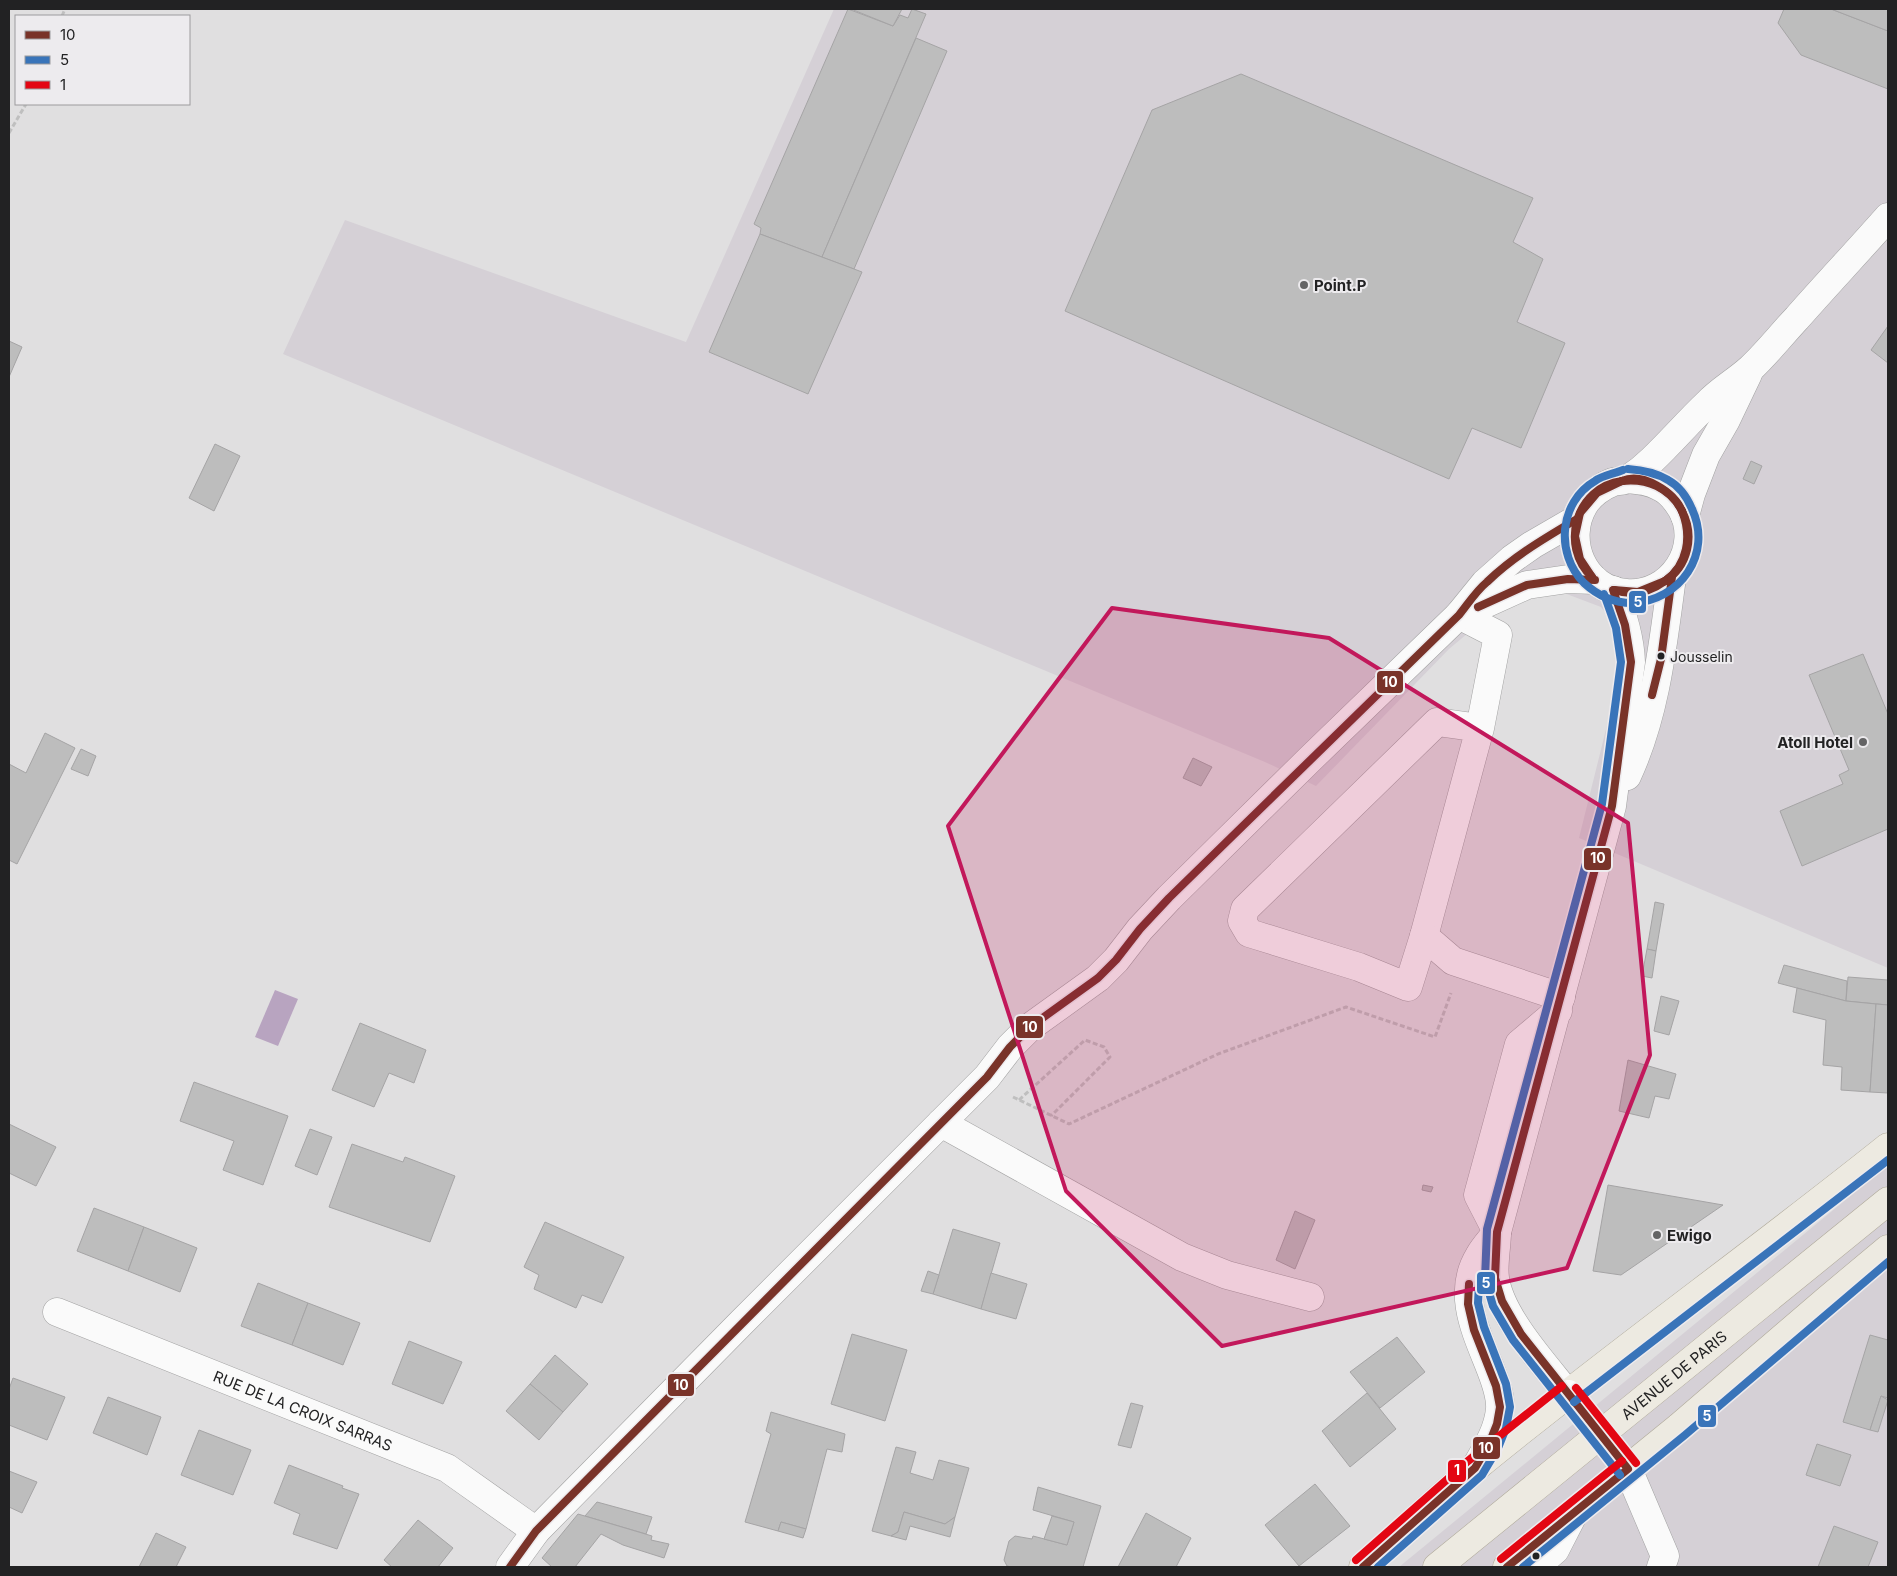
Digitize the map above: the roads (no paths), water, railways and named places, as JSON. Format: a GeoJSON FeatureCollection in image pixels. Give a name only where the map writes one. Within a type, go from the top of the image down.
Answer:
{"type":"FeatureCollection","features":[{"type":"Feature","properties":{"kind":"main road"},"geometry":{"type":"LineString","coordinates":[[1363,1567],[1475,1468],[1643,1336],[1797,1220],[1888,1147]]}},
{"type":"Feature","properties":{"kind":"main road","name":"AVENUE DE PARIS"},"geometry":{"type":"LineString","coordinates":[[1437,1567],[1888,1201]]}},
{"type":"Feature","properties":{"kind":"main road"},"geometry":{"type":"LineString","coordinates":[[1508,1567],[1628,1469],[1888,1249]]}},
{"type":"Feature","properties":{"kind":"street"},"geometry":{"type":"LineString","coordinates":[[1628,479],[1650,462],[1708,402],[1751,368],[1888,217]]}},
{"type":"Feature","properties":{"kind":"street"},"geometry":{"type":"LineString","coordinates":[[1685,516],[1706,455],[1726,420],[1751,368]]}},
{"type":"Feature","properties":{"kind":"street"},"geometry":{"type":"LineString","coordinates":[[1459,615],[1527,585],[1568,579],[1604,585],[1626,593],[1657,587],[1672,577],[1682,564],[1688,549],[1689,531],[1685,516],[1675,499],[1662,487],[1645,481],[1628,479],[1611,483],[1596,492],[1585,504],[1577,519],[1574,535],[1576,552],[1584,567],[1604,585],[1623,614],[1630,643],[1631,662],[1612,806],[1497,1232],[1495,1278],[1502,1301],[1521,1334],[1628,1469],[1665,1556],[1661,1567]]}},
{"type":"Feature","properties":{"kind":"street"},"geometry":{"type":"LineString","coordinates":[[510,1567],[536,1531],[987,1077],[1010,1047],[1030,1027],[1098,978],[1169,898],[1459,615],[1485,583],[1512,559],[1532,545],[1577,519]]}},
{"type":"Feature","properties":{"kind":"street"},"geometry":{"type":"LineString","coordinates":[[1612,806],[1639,751],[1661,659],[1672,577]]}},
{"type":"Feature","properties":{"kind":"street"},"geometry":{"type":"LineString","coordinates":[[1459,615],[1498,635],[1480,728],[1424,936],[1408,987],[1359,966],[1249,933],[1242,921],[1245,909],[1437,722],[1480,728]]}},
{"type":"Feature","properties":{"kind":"street"},"geometry":{"type":"LineString","coordinates":[[1424,936],[1453,961],[1559,1004]]}},
{"type":"Feature","properties":{"kind":"street"},"geometry":{"type":"LineString","coordinates":[[941,1123],[1182,1257],[1227,1275],[1310,1298]]}},
{"type":"Feature","properties":{"kind":"street"},"geometry":{"type":"LineString","coordinates":[[1475,1468],[1489,1444],[1497,1424],[1500,1407],[1496,1386],[1472,1322],[1468,1304],[1469,1281],[1478,1257],[1497,1232]]}},
{"type":"Feature","properties":{"kind":"street","name":"RUE DE LA CROIX SARRAS"},"geometry":{"type":"LineString","coordinates":[[57,1312],[447,1468],[536,1531]]}},
{"type":"Feature","properties":{"kind":"street"},"geometry":{"type":"LineString","coordinates":[[1534,1567],[1555,1550],[1574,1513]]}},
{"type":"Feature","properties":{"kind":"place","name":"Point.P"},"geometry":{"type":"Point","coordinates":[1304,285]}},
{"type":"Feature","properties":{"kind":"place","name":"Jousselin"},"geometry":{"type":"Point","coordinates":[1661,656]}},
{"type":"Feature","properties":{"kind":"place","name":"Atoll Hotel"},"geometry":{"type":"Point","coordinates":[1863,742]}},
{"type":"Feature","properties":{"kind":"place","name":"Ewigo"},"geometry":{"type":"Point","coordinates":[1657,1235]}}]}
